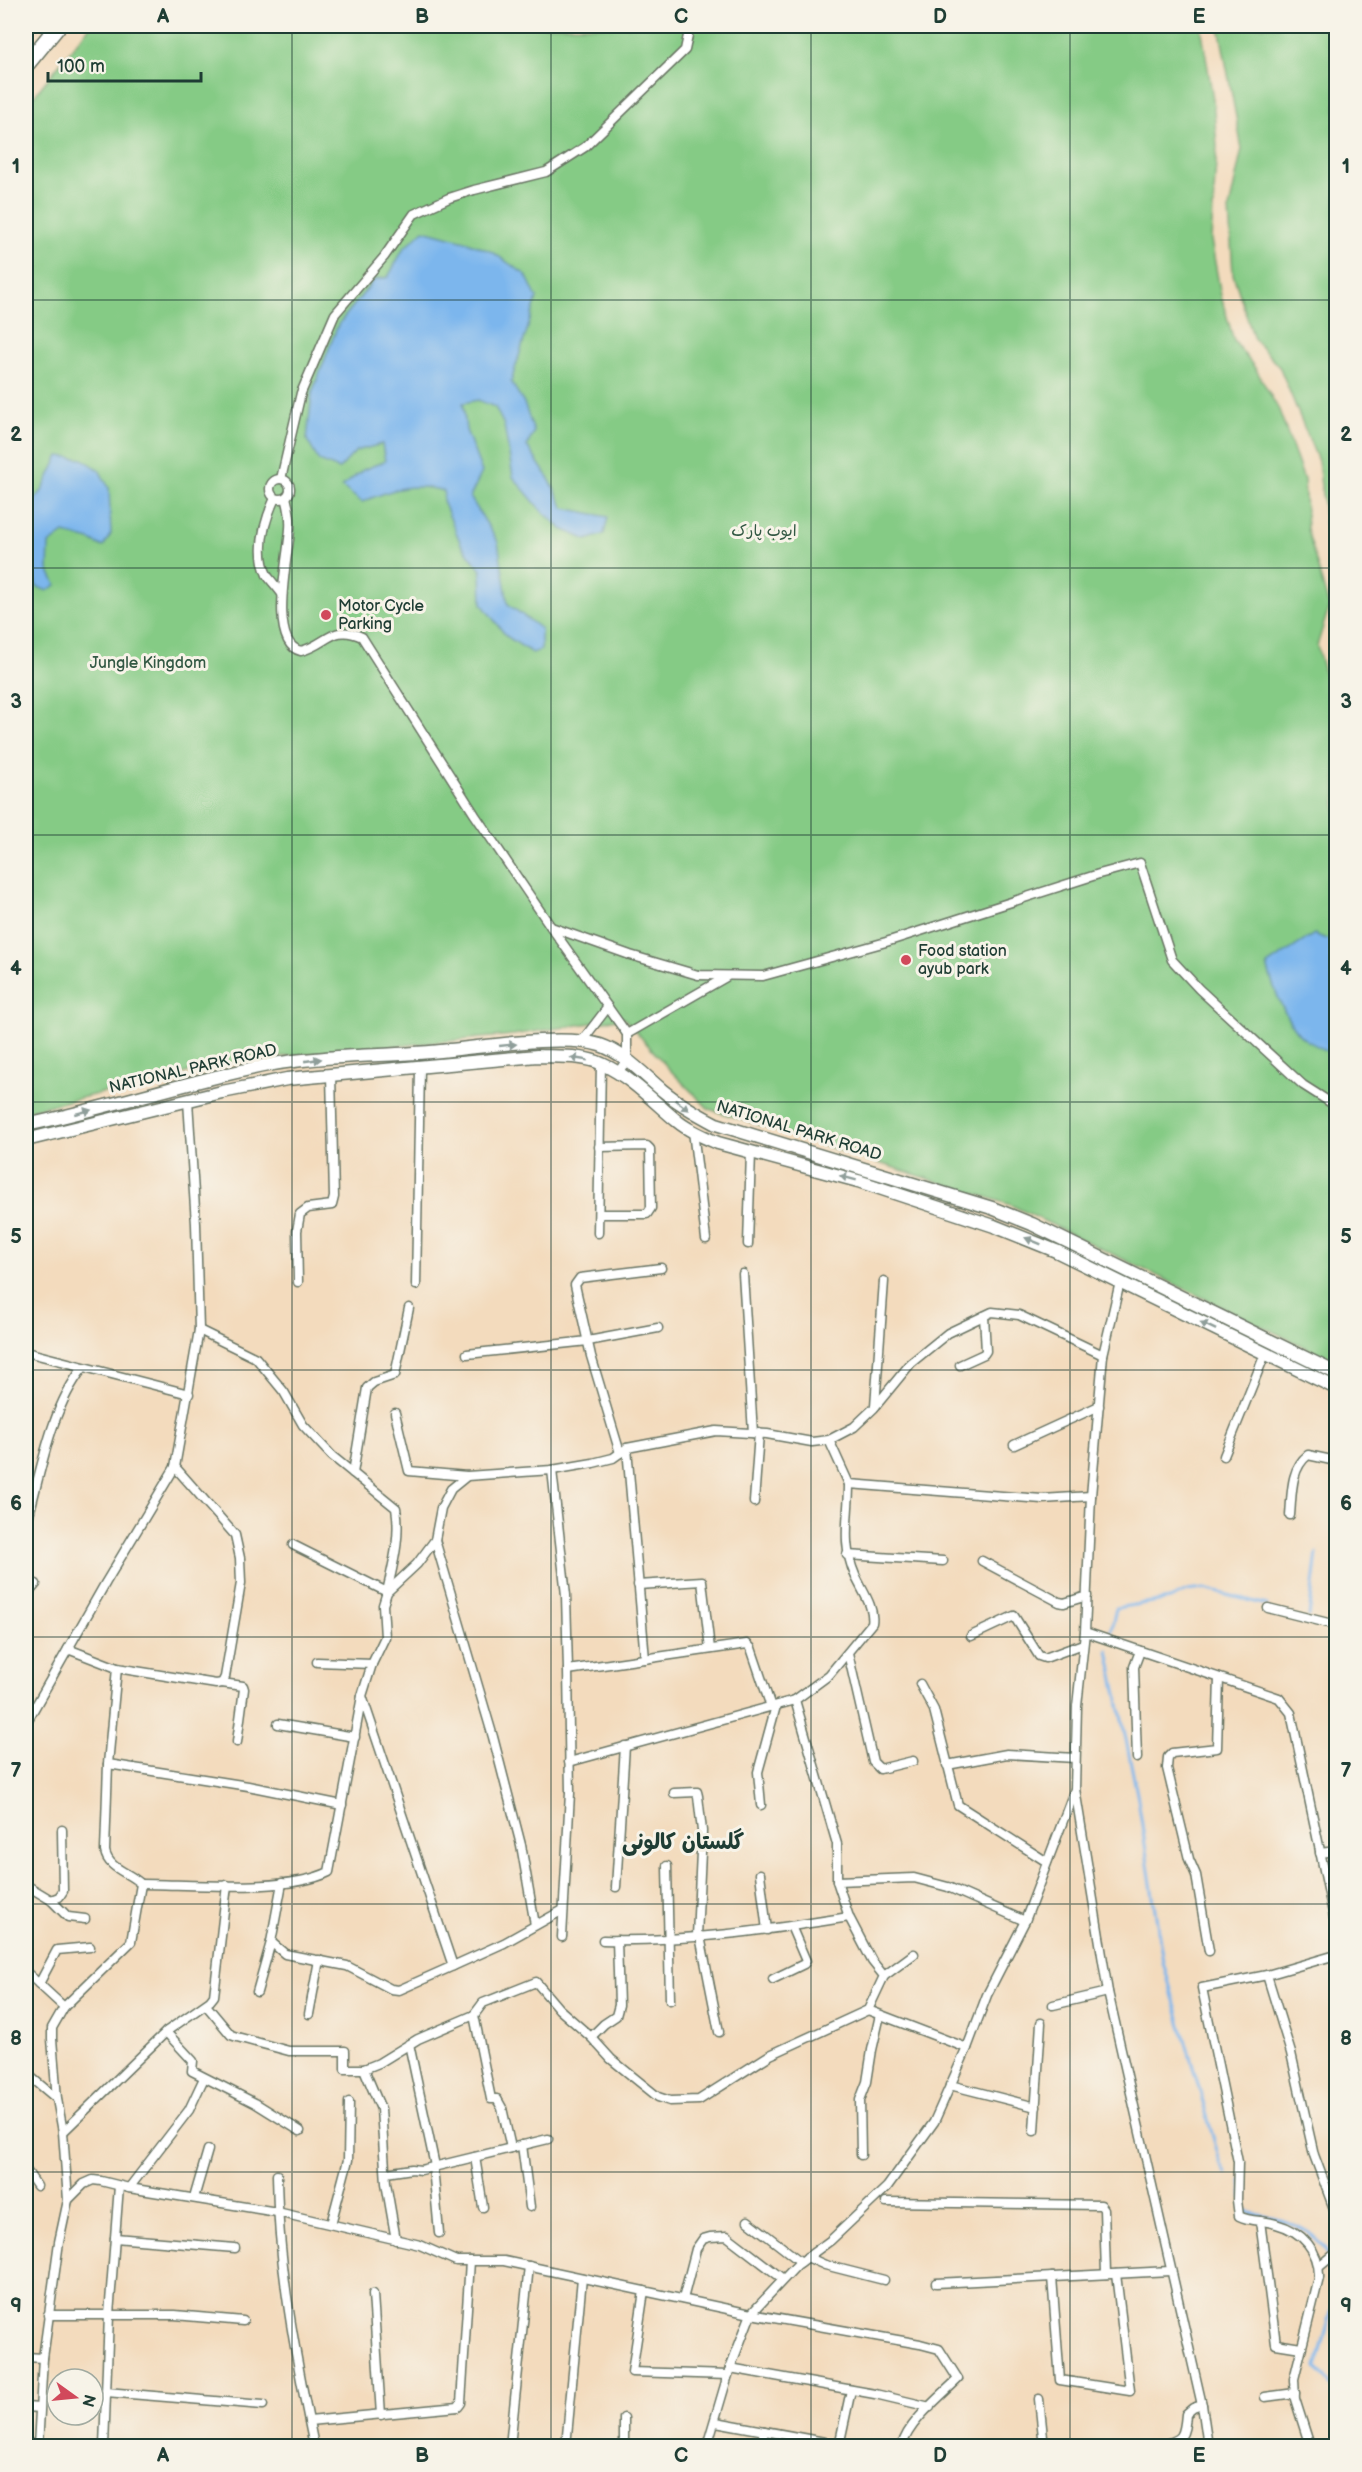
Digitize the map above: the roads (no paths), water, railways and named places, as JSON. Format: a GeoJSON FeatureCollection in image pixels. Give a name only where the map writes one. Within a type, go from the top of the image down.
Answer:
{"type":"FeatureCollection","features":[{"type":"Feature","properties":{"kind":"highway"},"geometry":{"type":"LineString","coordinates":[[26,65],[58,26]]}},
{"type":"Feature","properties":{"kind":"main road","name":"NATIONAL PARK ROAD"},"geometry":{"type":"LineString","coordinates":[[26,1125],[275,1064],[414,1054],[532,1042],[582,1041],[601,1045],[627,1059],[664,1092],[693,1112],[716,1124],[974,1203],[1032,1224],[1336,1373]]}},
{"type":"Feature","properties":{"kind":"main road","name":"NATIONAL PARK ROAD"},"geometry":{"type":"LineString","coordinates":[[26,1140],[287,1079],[537,1056],[601,1063],[658,1103],[677,1121],[718,1143],[858,1181],[969,1218],[1056,1251],[1336,1388]]}},
{"type":"Feature","properties":{"kind":"main road"},"geometry":{"type":"LineString","coordinates":[[969,1218],[974,1203]]}},
{"type":"Feature","properties":{"kind":"main road"},"geometry":{"type":"LineString","coordinates":[[1243,1343],[1250,1330]]}},
{"type":"Feature","properties":{"kind":"street"},"geometry":{"type":"LineString","coordinates":[[281,479],[301,393],[335,314],[384,256],[414,214],[449,198],[474,190],[546,172],[585,147],[686,50],[690,26]]}},
{"type":"Feature","properties":{"kind":"street"},"geometry":{"type":"LineString","coordinates":[[281,479],[290,486],[286,497],[291,529],[282,578],[287,642],[293,648],[301,651],[338,632],[350,632],[362,638],[475,815],[627,1034],[627,1059],[618,1073]]}},
{"type":"Feature","properties":{"kind":"street"},"geometry":{"type":"LineString","coordinates":[[281,479],[273,481],[269,488],[274,498],[264,528],[264,560],[267,574],[282,594]]}},
{"type":"Feature","properties":{"kind":"street"},"geometry":{"type":"LineString","coordinates":[[274,498],[286,497]]}},
{"type":"Feature","properties":{"kind":"street"},"geometry":{"type":"LineString","coordinates":[[551,927],[574,937],[698,975],[763,976],[886,942],[1140,863],[1172,960],[1199,989],[1303,1085],[1336,1106]]}},
{"type":"Feature","properties":{"kind":"street"},"geometry":{"type":"LineString","coordinates":[[567,950],[574,937]]}},
{"type":"Feature","properties":{"kind":"street"},"geometry":{"type":"LineString","coordinates":[[627,1034],[726,977]]}},
{"type":"Feature","properties":{"kind":"street"},"geometry":{"type":"LineString","coordinates":[[582,1041],[608,1007]]}},
{"type":"Feature","properties":{"kind":"street"},"geometry":{"type":"LineString","coordinates":[[598,1233],[601,1063]]}},
{"type":"Feature","properties":{"kind":"street"},"geometry":{"type":"LineString","coordinates":[[416,1285],[420,1068]]}},
{"type":"Feature","properties":{"kind":"street"},"geometry":{"type":"LineString","coordinates":[[298,1282],[297,1231],[300,1214],[308,1208],[332,1204],[334,1197],[331,1076]]}},
{"type":"Feature","properties":{"kind":"street"},"geometry":{"type":"LineString","coordinates":[[26,1723],[175,1467],[199,1330],[196,1224],[188,1101]]}},
{"type":"Feature","properties":{"kind":"street"},"geometry":{"type":"LineString","coordinates":[[693,1131],[706,1239]]}},
{"type":"Feature","properties":{"kind":"street"},"geometry":{"type":"LineString","coordinates":[[599,1147],[647,1146],[650,1149],[651,1208],[647,1214],[599,1214]]}},
{"type":"Feature","properties":{"kind":"street"},"geometry":{"type":"LineString","coordinates":[[748,1244],[751,1152]]}},
{"type":"Feature","properties":{"kind":"street"},"geometry":{"type":"LineString","coordinates":[[645,1659],[623,1451],[588,1341],[575,1285],[580,1278],[662,1268]]}},
{"type":"Feature","properties":{"kind":"street"},"geometry":{"type":"LineString","coordinates":[[743,1274],[756,1433],[754,1502]]}},
{"type":"Feature","properties":{"kind":"street"},"geometry":{"type":"LineString","coordinates":[[875,1407],[884,1281]]}},
{"type":"Feature","properties":{"kind":"street"},"geometry":{"type":"LineString","coordinates":[[1120,1282],[1103,1355],[1091,1496],[1085,1632],[1077,1706],[1074,1789],[1108,1992],[1202,2405],[1209,2446]]}},
{"type":"Feature","properties":{"kind":"street"},"geometry":{"type":"LineString","coordinates":[[353,1473],[367,1388],[374,1382],[395,1375],[409,1308]]}},
{"type":"Feature","properties":{"kind":"street"},"geometry":{"type":"LineString","coordinates":[[395,1413],[409,1471],[466,1476],[552,1470],[603,1460],[623,1451],[716,1431],[756,1433],[812,1442],[829,1440],[854,1427],[875,1407],[911,1363],[948,1333],[992,1312],[1019,1315],[1103,1355]]}},
{"type":"Feature","properties":{"kind":"street"},"geometry":{"type":"LineString","coordinates":[[960,1365],[986,1351],[984,1316]]}},
{"type":"Feature","properties":{"kind":"street"},"geometry":{"type":"LineString","coordinates":[[467,1354],[588,1341],[658,1328]]}},
{"type":"Feature","properties":{"kind":"street"},"geometry":{"type":"LineString","coordinates":[[117,1668],[108,1764],[106,1860],[141,1884],[282,1884],[319,1877],[328,1872],[362,1696],[372,1664],[385,1637],[383,1605],[396,1552],[399,1523],[396,1508],[332,1456],[303,1425],[284,1392],[256,1358],[199,1330]]}},
{"type":"Feature","properties":{"kind":"street"},"geometry":{"type":"LineString","coordinates":[[26,1352],[189,1394]]}},
{"type":"Feature","properties":{"kind":"street"},"geometry":{"type":"LineString","coordinates":[[1224,1456],[1265,1354]]}},
{"type":"Feature","properties":{"kind":"street"},"geometry":{"type":"LineString","coordinates":[[26,1526],[28,1507],[55,1422],[72,1381],[82,1368]]}},
{"type":"Feature","properties":{"kind":"street"},"geometry":{"type":"LineString","coordinates":[[1014,1445],[1099,1406]]}},
{"type":"Feature","properties":{"kind":"street"},"geometry":{"type":"LineString","coordinates":[[569,1762],[795,1700],[829,1675],[848,1653],[872,1623],[873,1617],[847,1555],[849,1484],[829,1440]]}},
{"type":"Feature","properties":{"kind":"street"},"geometry":{"type":"LineString","coordinates":[[1290,1515],[1293,1484],[1301,1460],[1308,1455],[1336,1461]]}},
{"type":"Feature","properties":{"kind":"street"},"geometry":{"type":"LineString","coordinates":[[175,1467],[235,1535],[240,1558],[241,1583],[225,1677],[222,1683]]}},
{"type":"Feature","properties":{"kind":"street"},"geometry":{"type":"LineString","coordinates":[[552,1470],[566,1595],[568,1670],[570,1793],[562,1937]]}},
{"type":"Feature","properties":{"kind":"street"},"geometry":{"type":"LineString","coordinates":[[387,1592],[417,1564],[435,1540],[441,1509],[451,1489],[466,1476]]}},
{"type":"Feature","properties":{"kind":"street"},"geometry":{"type":"LineString","coordinates":[[849,1484],[1042,1500],[1091,1496]]}},
{"type":"Feature","properties":{"kind":"street"},"geometry":{"type":"LineString","coordinates":[[435,1540],[496,1748],[520,1845],[535,1925]]}},
{"type":"Feature","properties":{"kind":"street"},"geometry":{"type":"LineString","coordinates":[[293,1545],[387,1592]]}},
{"type":"Feature","properties":{"kind":"street"},"geometry":{"type":"LineString","coordinates":[[847,1555],[943,1562]]}},
{"type":"Feature","properties":{"kind":"street"},"geometry":{"type":"LineString","coordinates":[[982,1561],[1059,1602],[1065,1603],[1087,1596]]}},
{"type":"Feature","properties":{"kind":"street"},"geometry":{"type":"LineString","coordinates":[[638,1584],[702,1581],[710,1649]]}},
{"type":"Feature","properties":{"kind":"street"},"geometry":{"type":"LineString","coordinates":[[26,1596],[36,1584]]}},
{"type":"Feature","properties":{"kind":"street"},"geometry":{"type":"LineString","coordinates":[[1268,1608],[1336,1624]]}},
{"type":"Feature","properties":{"kind":"street"},"geometry":{"type":"LineString","coordinates":[[971,1636],[1014,1616],[1039,1656],[1045,1658],[1083,1644]]}},
{"type":"Feature","properties":{"kind":"street"},"geometry":{"type":"LineString","coordinates":[[1085,1632],[1279,1698],[1291,1713],[1336,1927]]}},
{"type":"Feature","properties":{"kind":"street"},"geometry":{"type":"LineString","coordinates":[[568,1670],[747,1644],[773,1706],[758,1772],[761,1804]]}},
{"type":"Feature","properties":{"kind":"street"},"geometry":{"type":"LineString","coordinates":[[68,1649],[117,1668],[216,1684],[243,1686],[237,1742]]}},
{"type":"Feature","properties":{"kind":"street"},"geometry":{"type":"LineString","coordinates":[[1137,1758],[1134,1667],[1140,1651]]}},
{"type":"Feature","properties":{"kind":"street"},"geometry":{"type":"LineString","coordinates":[[848,1653],[873,1762],[880,1769],[913,1761]]}},
{"type":"Feature","properties":{"kind":"street"},"geometry":{"type":"LineString","coordinates":[[317,1662],[372,1664]]}},
{"type":"Feature","properties":{"kind":"street"},"geometry":{"type":"LineString","coordinates":[[1209,1951],[1196,1875],[1189,1859],[1167,1768],[1168,1757],[1172,1753],[1217,1748],[1219,1678]]}},
{"type":"Feature","properties":{"kind":"street"},"geometry":{"type":"LineString","coordinates":[[920,1684],[934,1710],[958,1805],[1047,1862]]}},
{"type":"Feature","properties":{"kind":"street"},"geometry":{"type":"LineString","coordinates":[[362,1696],[453,1966]]}},
{"type":"Feature","properties":{"kind":"street"},"geometry":{"type":"LineString","coordinates":[[795,1700],[837,1844],[837,1881],[849,1917],[872,1961],[884,1976]]}},
{"type":"Feature","properties":{"kind":"street"},"geometry":{"type":"LineString","coordinates":[[278,1724],[355,1737]]}},
{"type":"Feature","properties":{"kind":"street"},"geometry":{"type":"LineString","coordinates":[[616,1887],[625,1746]]}},
{"type":"Feature","properties":{"kind":"street"},"geometry":{"type":"LineString","coordinates":[[947,1765],[1007,1754],[1076,1758]]}},
{"type":"Feature","properties":{"kind":"street"},"geometry":{"type":"LineString","coordinates":[[108,1764],[248,1786],[342,1805]]}},
{"type":"Feature","properties":{"kind":"street"},"geometry":{"type":"LineString","coordinates":[[707,2446],[729,2372],[751,2314],[783,2279],[831,2240],[886,2187],[934,2121],[967,2048],[987,1995],[1025,1922],[1074,1789]]}},
{"type":"Feature","properties":{"kind":"street"},"geometry":{"type":"LineString","coordinates":[[674,1793],[693,1791],[697,1792],[698,1796],[702,1831],[699,1936],[719,2032]]}},
{"type":"Feature","properties":{"kind":"street"},"geometry":{"type":"LineString","coordinates":[[51,1900],[59,1897],[63,1891],[62,1830]]}},
{"type":"Feature","properties":{"kind":"street"},"geometry":{"type":"LineString","coordinates":[[1320,1853],[1336,1851]]}},
{"type":"Feature","properties":{"kind":"street"},"geometry":{"type":"LineString","coordinates":[[667,1866],[670,2000]]}},
{"type":"Feature","properties":{"kind":"street"},"geometry":{"type":"LineString","coordinates":[[760,1874],[767,1930]]}},
{"type":"Feature","properties":{"kind":"street"},"geometry":{"type":"LineString","coordinates":[[837,1881],[914,1878],[948,1887],[1025,1922]]}},
{"type":"Feature","properties":{"kind":"street"},"geometry":{"type":"LineString","coordinates":[[26,2443],[38,2446],[39,2408],[48,2315],[68,2200],[52,2028],[64,2007],[131,1942],[141,1884]]}},
{"type":"Feature","properties":{"kind":"street"},"geometry":{"type":"LineString","coordinates":[[257,1992],[271,1942],[282,1884]]}},
{"type":"Feature","properties":{"kind":"street"},"geometry":{"type":"LineString","coordinates":[[26,1885],[51,1900],[68,1917],[85,1919]]}},
{"type":"Feature","properties":{"kind":"street"},"geometry":{"type":"LineString","coordinates":[[63,2132],[166,2032],[206,2005],[213,1996],[227,1885]]}},
{"type":"Feature","properties":{"kind":"street"},"geometry":{"type":"LineString","coordinates":[[271,1942],[285,1954],[348,1966],[391,1989],[399,1990],[504,1943],[563,1910]]}},
{"type":"Feature","properties":{"kind":"street"},"geometry":{"type":"LineString","coordinates":[[603,1940],[638,1941],[735,1935],[849,1917]]}},
{"type":"Feature","properties":{"kind":"street"},"geometry":{"type":"LineString","coordinates":[[772,1979],[806,1961],[791,1926]]}},
{"type":"Feature","properties":{"kind":"street"},"geometry":{"type":"LineString","coordinates":[[591,2037],[616,2016],[619,1984],[617,1940]]}},
{"type":"Feature","properties":{"kind":"street"},"geometry":{"type":"LineString","coordinates":[[39,1984],[57,1950],[90,1947]]}},
{"type":"Feature","properties":{"kind":"street"},"geometry":{"type":"LineString","coordinates":[[206,2005],[231,2035],[289,2051],[345,2051],[345,2069],[364,2069],[379,2063],[409,2044],[474,2015],[483,2003],[536,1982],[559,2009],[591,2037],[611,2059],[658,2097],[670,2101],[699,2100],[770,2055],[868,2010],[884,1976],[914,1954]]}},
{"type":"Feature","properties":{"kind":"street"},"geometry":{"type":"LineString","coordinates":[[1310,2446],[1295,2393],[1294,2379],[1319,2278],[1319,2267],[1312,2249],[1301,2236],[1276,2224],[1239,2216],[1238,2162],[1202,1988],[1267,1975],[1336,1955]]}},
{"type":"Feature","properties":{"kind":"street"},"geometry":{"type":"LineString","coordinates":[[309,2014],[319,1960]]}},
{"type":"Feature","properties":{"kind":"street"},"geometry":{"type":"LineString","coordinates":[[26,1972],[64,2007]]}},
{"type":"Feature","properties":{"kind":"street"},"geometry":{"type":"LineString","coordinates":[[1267,1975],[1291,2053],[1314,2155],[1336,2214]]}},
{"type":"Feature","properties":{"kind":"street"},"geometry":{"type":"LineString","coordinates":[[1053,2006],[1108,1992]]}},
{"type":"Feature","properties":{"kind":"street"},"geometry":{"type":"LineString","coordinates":[[868,2010],[967,2048]]}},
{"type":"Feature","properties":{"kind":"street"},"geometry":{"type":"LineString","coordinates":[[474,2015],[491,2099],[497,2099],[502,2108],[511,2148]]}},
{"type":"Feature","properties":{"kind":"street"},"geometry":{"type":"LineString","coordinates":[[861,2155],[860,2100],[867,2082],[880,2015]]}},
{"type":"Feature","properties":{"kind":"street"},"geometry":{"type":"LineString","coordinates":[[1034,2131],[1041,2023]]}},
{"type":"Feature","properties":{"kind":"street"},"geometry":{"type":"LineString","coordinates":[[166,2032],[193,2061],[192,2071],[255,2103],[300,2131]]}},
{"type":"Feature","properties":{"kind":"street"},"geometry":{"type":"LineString","coordinates":[[409,2044],[434,2167],[439,2233]]}},
{"type":"Feature","properties":{"kind":"street"},"geometry":{"type":"LineString","coordinates":[[364,2069],[381,2109],[386,2173],[396,2240]]}},
{"type":"Feature","properties":{"kind":"street"},"geometry":{"type":"LineString","coordinates":[[26,2073],[57,2099]]}},
{"type":"Feature","properties":{"kind":"street"},"geometry":{"type":"LineString","coordinates":[[129,2188],[189,2110],[204,2078]]}},
{"type":"Feature","properties":{"kind":"street"},"geometry":{"type":"LineString","coordinates":[[950,2085],[1036,2107]]}},
{"type":"Feature","properties":{"kind":"street"},"geometry":{"type":"LineString","coordinates":[[332,2224],[348,2160],[349,2102]]}},
{"type":"Feature","properties":{"kind":"street"},"geometry":{"type":"LineString","coordinates":[[386,2173],[434,2167],[548,2139]]}},
{"type":"Feature","properties":{"kind":"street"},"geometry":{"type":"LineString","coordinates":[[522,2145],[530,2207]]}},
{"type":"Feature","properties":{"kind":"street"},"geometry":{"type":"LineString","coordinates":[[194,2198],[208,2150]]}},
{"type":"Feature","properties":{"kind":"street"},"geometry":{"type":"LineString","coordinates":[[475,2157],[483,2207]]}},
{"type":"Feature","properties":{"kind":"street"},"geometry":{"type":"LineString","coordinates":[[26,2170],[37,2186]]}},
{"type":"Feature","properties":{"kind":"street"},"geometry":{"type":"LineString","coordinates":[[277,2175],[277,2212],[296,2356],[314,2446]]}},
{"type":"Feature","properties":{"kind":"street"},"geometry":{"type":"LineString","coordinates":[[68,2200],[84,2184],[93,2180],[277,2212],[332,2224],[420,2245],[456,2261],[504,2261],[751,2314],[939,2349],[958,2379],[911,2429],[902,2446]]}},
{"type":"Feature","properties":{"kind":"street"},"geometry":{"type":"LineString","coordinates":[[104,2446],[109,2315],[119,2186]]}},
{"type":"Feature","properties":{"kind":"street"},"geometry":{"type":"LineString","coordinates":[[886,2202],[1101,2205],[1104,2209],[1106,2274]]}},
{"type":"Feature","properties":{"kind":"street"},"geometry":{"type":"LineString","coordinates":[[748,2221],[804,2260],[884,2280]]}},
{"type":"Feature","properties":{"kind":"street"},"geometry":{"type":"LineString","coordinates":[[1260,2221],[1276,2344],[1301,2348]]}},
{"type":"Feature","properties":{"kind":"street"},"geometry":{"type":"LineString","coordinates":[[683,2299],[696,2249],[703,2240],[710,2237],[727,2236],[783,2279]]}},
{"type":"Feature","properties":{"kind":"street"},"geometry":{"type":"LineString","coordinates":[[115,2238],[235,2248]]}},
{"type":"Feature","properties":{"kind":"street"},"geometry":{"type":"LineString","coordinates":[[1319,2267],[1333,2255]]}},
{"type":"Feature","properties":{"kind":"street"},"geometry":{"type":"LineString","coordinates":[[309,2421],[454,2409],[461,2403],[470,2261]]}},
{"type":"Feature","properties":{"kind":"street"},"geometry":{"type":"LineString","coordinates":[[510,2446],[529,2266]]}},
{"type":"Feature","properties":{"kind":"street"},"geometry":{"type":"LineString","coordinates":[[936,2283],[1170,2271]]}},
{"type":"Feature","properties":{"kind":"street"},"geometry":{"type":"LineString","coordinates":[[1052,2277],[1060,2380],[1130,2391],[1116,2274]]}},
{"type":"Feature","properties":{"kind":"street"},"geometry":{"type":"LineString","coordinates":[[566,2446],[582,2278]]}},
{"type":"Feature","properties":{"kind":"street"},"geometry":{"type":"LineString","coordinates":[[644,2291],[632,2372],[729,2372],[851,2390],[930,2407]]}},
{"type":"Feature","properties":{"kind":"street"},"geometry":{"type":"LineString","coordinates":[[373,2294],[381,2415]]}},
{"type":"Feature","properties":{"kind":"street"},"geometry":{"type":"LineString","coordinates":[[48,2315],[175,2315],[243,2321]]}},
{"type":"Feature","properties":{"kind":"street"},"geometry":{"type":"LineString","coordinates":[[26,2357],[43,2358]]}},
{"type":"Feature","properties":{"kind":"street"},"geometry":{"type":"LineString","coordinates":[[716,2422],[841,2446],[851,2390]]}},
{"type":"Feature","properties":{"kind":"street"},"geometry":{"type":"LineString","coordinates":[[106,2392],[263,2404]]}},
{"type":"Feature","properties":{"kind":"street"},"geometry":{"type":"LineString","coordinates":[[1265,2397],[1295,2393]]}},
{"type":"Feature","properties":{"kind":"street"},"geometry":{"type":"LineString","coordinates":[[1038,2398],[1044,2446]]}},
{"type":"Feature","properties":{"kind":"street"},"geometry":{"type":"LineString","coordinates":[[1160,2446],[1182,2437],[1186,2414],[1202,2405]]}},
{"type":"Feature","properties":{"kind":"street"},"geometry":{"type":"LineString","coordinates":[[26,2407],[39,2408]]}},
{"type":"Feature","properties":{"kind":"street"},"geometry":{"type":"LineString","coordinates":[[624,2418],[624,2446]]}},
{"type":"Feature","properties":{"kind":"street"},"geometry":{"type":"LineString","coordinates":[[761,2446],[764,2431]]}},
{"type":"Feature","properties":{"kind":"water"},"geometry":{"type":"Polygon","coordinates":[[[424,230],[465,241],[492,252],[526,275],[537,298],[511,382],[524,403],[534,432],[527,446],[549,479],[564,508],[608,517],[604,534],[587,540],[562,529],[540,509],[513,477],[504,425],[495,407],[478,400],[463,403],[466,430],[482,472],[470,497],[498,542],[508,604],[541,629],[541,650],[532,653],[506,636],[482,604],[481,570],[461,544],[443,501],[444,491],[422,487],[403,488],[362,502],[342,487],[363,470],[385,461],[382,444],[356,451],[339,469],[319,461],[307,440],[312,393],[338,325],[374,280],[388,277],[404,248],[424,230]]]}},
{"type":"Feature","properties":{"kind":"water"},"geometry":{"type":"Polygon","coordinates":[[[59,456],[83,459],[99,470],[109,488],[111,534],[103,547],[90,540],[64,533],[49,544],[48,569],[56,585],[47,591],[36,586],[26,543],[26,497],[32,503],[42,491],[59,456]]]}},
{"type":"Feature","properties":{"kind":"water"},"geometry":{"type":"Polygon","coordinates":[[[1314,934],[1336,943],[1336,1061],[1325,1050],[1296,1031],[1281,1004],[1267,965],[1314,934]]]}},
{"type":"Feature","properties":{"kind":"waterway"},"geometry":{"type":"LineString","coordinates":[[1309,1616],[1317,1553]]}},
{"type":"Feature","properties":{"kind":"waterway"},"geometry":{"type":"LineString","coordinates":[[1111,1631],[1116,1608],[1170,1599],[1187,1591],[1204,1589],[1267,1605]]}},
{"type":"Feature","properties":{"kind":"waterway"},"geometry":{"type":"LineString","coordinates":[[1108,1650],[1138,1799],[1163,1962],[1221,2165],[1226,2173]]}},
{"type":"Feature","properties":{"kind":"waterway"},"geometry":{"type":"LineString","coordinates":[[1241,2180],[1245,2212],[1287,2222],[1307,2231],[1324,2248],[1331,2259],[1336,2275]]}},
{"type":"Feature","properties":{"kind":"waterway"},"geometry":{"type":"LineString","coordinates":[[1336,2294],[1317,2366],[1336,2391]]}},
{"type":"Feature","properties":{"kind":"place","name":"Motor Cycle Parking"},"geometry":{"type":"Point","coordinates":[326,615]}},
{"type":"Feature","properties":{"kind":"place","name":"Food station ayub park"},"geometry":{"type":"Point","coordinates":[906,960]}},
{"type":"Feature","properties":{"kind":"district","name":"گلستان کالونی"},"geometry":{"type":"Point","coordinates":[683,1842]}},
{"type":"Feature","properties":{"kind":"park label","name":"ایوب پارک"},"geometry":{"type":"Point","coordinates":[764,531]}},
{"type":"Feature","properties":{"kind":"park label","name":"Jungle Kingdom"},"geometry":{"type":"Point","coordinates":[148,663]}}]}
